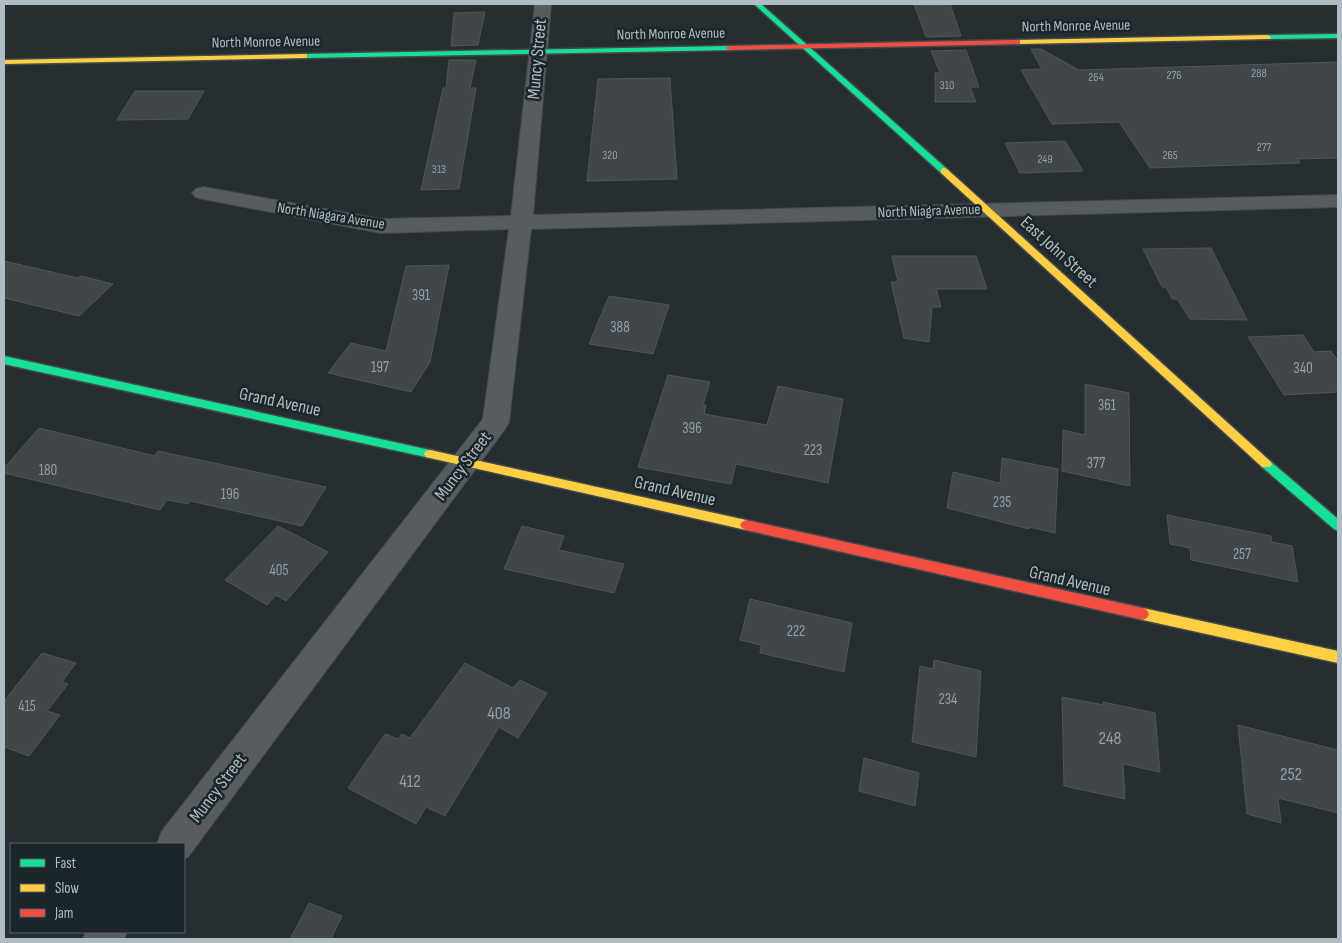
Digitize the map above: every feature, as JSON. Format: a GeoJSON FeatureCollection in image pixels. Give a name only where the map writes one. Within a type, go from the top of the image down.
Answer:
{"type":"FeatureCollection","features":[{"type":"Feature","properties":{"kind":"street","name":"Muncy Street"},"geometry":{"type":"LineString","coordinates":[[176,843],[496,422],[521,224],[542,4]]}},
{"type":"Feature","properties":{"kind":"street","name":"East John Street"},"geometry":{"type":"LineString","coordinates":[[757,4],[802,47],[987,210],[1237,438],[1338,526]]}},
{"type":"Feature","properties":{"kind":"street","name":"North Monroe Avenue"},"geometry":{"type":"LineString","coordinates":[[4,62],[1338,36]]}},
{"type":"Feature","properties":{"kind":"street","name":"North Niagara Avenue"},"geometry":{"type":"LineString","coordinates":[[203,193],[381,226],[521,224]]}},
{"type":"Feature","properties":{"kind":"street","name":"North Niagra Avenue"},"geometry":{"type":"LineString","coordinates":[[521,224],[1338,201]]}},
{"type":"Feature","properties":{"kind":"street","name":"Grand Avenue"},"geometry":{"type":"LineString","coordinates":[[4,360],[467,461],[1056,596],[1338,657]]}},
{"type":"Feature","properties":{"kind":"building"},"geometry":{"type":"Polygon","coordinates":[[[914,4],[950,4],[961,36],[926,37],[914,4]]]}},
{"type":"Feature","properties":{"kind":"building"},"geometry":{"type":"Polygon","coordinates":[[[485,12],[478,45],[451,46],[454,13],[485,12]]]}},
{"type":"Feature","properties":{"kind":"building"},"geometry":{"type":"Polygon","coordinates":[[[1031,49],[1041,49],[1079,70],[1338,62],[1338,158],[1297,159],[1300,163],[1150,168],[1119,122],[1052,124],[1021,70],[1042,69],[1031,49]]]}},
{"type":"Feature","properties":{"kind":"building"},"geometry":{"type":"Polygon","coordinates":[[[966,50],[979,87],[970,87],[976,102],[935,102],[935,73],[940,73],[931,51],[966,50]]]}},
{"type":"Feature","properties":{"kind":"building"},"geometry":{"type":"Polygon","coordinates":[[[449,60],[476,60],[470,88],[476,88],[459,189],[421,190],[443,88],[446,88],[449,60]]]}},
{"type":"Feature","properties":{"kind":"building"},"geometry":{"type":"Polygon","coordinates":[[[670,78],[677,179],[587,181],[598,79],[670,78]]]}},
{"type":"Feature","properties":{"kind":"building"},"geometry":{"type":"Polygon","coordinates":[[[135,91],[204,91],[188,119],[117,120],[135,91]]]}},
{"type":"Feature","properties":{"kind":"building"},"geometry":{"type":"Polygon","coordinates":[[[1065,141],[1083,171],[1020,173],[1005,143],[1065,141]]]}},
{"type":"Feature","properties":{"kind":"building"},"geometry":{"type":"Polygon","coordinates":[[[1211,248],[1247,320],[1190,319],[1177,299],[1172,299],[1166,287],[1162,287],[1143,249],[1211,248]]]}},
{"type":"Feature","properties":{"kind":"building"},"geometry":{"type":"Polygon","coordinates":[[[892,256],[976,256],[987,289],[936,289],[941,307],[932,307],[929,342],[904,338],[891,282],[898,282],[892,256]]]}},
{"type":"Feature","properties":{"kind":"building"},"geometry":{"type":"Polygon","coordinates":[[[4,261],[113,284],[79,316],[4,298],[4,261]]]}},
{"type":"Feature","properties":{"kind":"building"},"geometry":{"type":"Polygon","coordinates":[[[449,265],[430,362],[411,392],[328,373],[351,343],[386,351],[406,266],[449,265]]]}},
{"type":"Feature","properties":{"kind":"building"},"geometry":{"type":"Polygon","coordinates":[[[609,296],[669,305],[653,354],[589,344],[609,296]]]}},
{"type":"Feature","properties":{"kind":"building"},"geometry":{"type":"Polygon","coordinates":[[[1303,335],[1314,352],[1331,351],[1338,361],[1338,392],[1284,395],[1248,337],[1303,335]]]}},
{"type":"Feature","properties":{"kind":"building"},"geometry":{"type":"Polygon","coordinates":[[[668,375],[710,382],[703,405],[706,405],[704,414],[767,425],[778,386],[843,399],[828,483],[736,464],[731,484],[638,467],[668,375]]]}},
{"type":"Feature","properties":{"kind":"building"},"geometry":{"type":"Polygon","coordinates":[[[1085,384],[1129,393],[1130,486],[1062,471],[1063,430],[1085,435],[1085,384]]]}},
{"type":"Feature","properties":{"kind":"building"},"geometry":{"type":"Polygon","coordinates":[[[39,428],[155,456],[158,451],[326,487],[302,526],[190,501],[188,504],[167,500],[160,510],[4,473],[4,468],[39,428]]]}},
{"type":"Feature","properties":{"kind":"building"},"geometry":{"type":"Polygon","coordinates":[[[1002,458],[1058,469],[1055,533],[1029,527],[1029,529],[947,508],[953,472],[1000,483],[1002,458]]]}},
{"type":"Feature","properties":{"kind":"building"},"geometry":{"type":"Polygon","coordinates":[[[1167,515],[1271,536],[1272,542],[1292,546],[1298,582],[1191,560],[1190,548],[1170,544],[1167,515]]]}},
{"type":"Feature","properties":{"kind":"building"},"geometry":{"type":"Polygon","coordinates":[[[278,526],[328,552],[286,601],[276,595],[267,605],[225,580],[278,526]]]}},
{"type":"Feature","properties":{"kind":"building"},"geometry":{"type":"Polygon","coordinates":[[[522,526],[564,536],[559,550],[624,564],[614,593],[504,569],[522,526]]]}},
{"type":"Feature","properties":{"kind":"building"},"geometry":{"type":"Polygon","coordinates":[[[750,599],[852,623],[844,672],[760,653],[761,645],[740,640],[750,599]]]}},
{"type":"Feature","properties":{"kind":"building"},"geometry":{"type":"Polygon","coordinates":[[[42,653],[76,663],[62,682],[68,684],[47,711],[60,715],[29,756],[4,747],[4,701],[42,653]]]}},
{"type":"Feature","properties":{"kind":"building"},"geometry":{"type":"Polygon","coordinates":[[[934,660],[981,671],[976,757],[912,742],[920,666],[933,669],[934,660]]]}},
{"type":"Feature","properties":{"kind":"building"},"geometry":{"type":"Polygon","coordinates":[[[465,663],[513,688],[520,680],[547,693],[518,738],[499,727],[445,816],[426,807],[416,824],[348,788],[385,734],[398,739],[402,734],[410,738],[465,663]]]}},
{"type":"Feature","properties":{"kind":"building"},"geometry":{"type":"Polygon","coordinates":[[[1062,697],[1104,705],[1103,702],[1155,713],[1160,772],[1123,764],[1125,799],[1064,786],[1062,697]]]}},
{"type":"Feature","properties":{"kind":"building"},"geometry":{"type":"Polygon","coordinates":[[[1238,725],[1338,750],[1338,813],[1278,798],[1281,823],[1247,814],[1238,725]]]}},
{"type":"Feature","properties":{"kind":"building"},"geometry":{"type":"Polygon","coordinates":[[[864,758],[919,773],[915,806],[859,791],[864,758]]]}},
{"type":"Feature","properties":{"kind":"building"},"geometry":{"type":"Polygon","coordinates":[[[309,903],[342,916],[331,939],[290,939],[309,903]]]}},
{"type":"Feature","properties":{"kind":"traffic: fast"},"geometry":{"type":"LineString","coordinates":[[757,4],[944,171]]}},
{"type":"Feature","properties":{"kind":"traffic: fast"},"geometry":{"type":"LineString","coordinates":[[1267,37],[1338,36]]}},
{"type":"Feature","properties":{"kind":"traffic: fast"},"geometry":{"type":"LineString","coordinates":[[304,56],[729,48]]}},
{"type":"Feature","properties":{"kind":"traffic: fast"},"geometry":{"type":"LineString","coordinates":[[4,360],[430,454]]}},
{"type":"Feature","properties":{"kind":"traffic: fast"},"geometry":{"type":"LineString","coordinates":[[1266,464],[1338,526]]}},
{"type":"Feature","properties":{"kind":"traffic: slow"},"geometry":{"type":"LineString","coordinates":[[1017,42],[1267,37]]}},
{"type":"Feature","properties":{"kind":"traffic: slow"},"geometry":{"type":"LineString","coordinates":[[4,62],[304,56]]}},
{"type":"Feature","properties":{"kind":"traffic: slow"},"geometry":{"type":"LineString","coordinates":[[944,171],[1266,464]]}},
{"type":"Feature","properties":{"kind":"traffic: slow"},"geometry":{"type":"LineString","coordinates":[[430,454],[746,525]]}},
{"type":"Feature","properties":{"kind":"traffic: slow"},"geometry":{"type":"LineString","coordinates":[[1143,614],[1338,657]]}},
{"type":"Feature","properties":{"kind":"traffic: jam"},"geometry":{"type":"LineString","coordinates":[[729,48],[1017,42]]}},
{"type":"Feature","properties":{"kind":"traffic: jam"},"geometry":{"type":"LineString","coordinates":[[746,525],[1143,614]]}}]}
